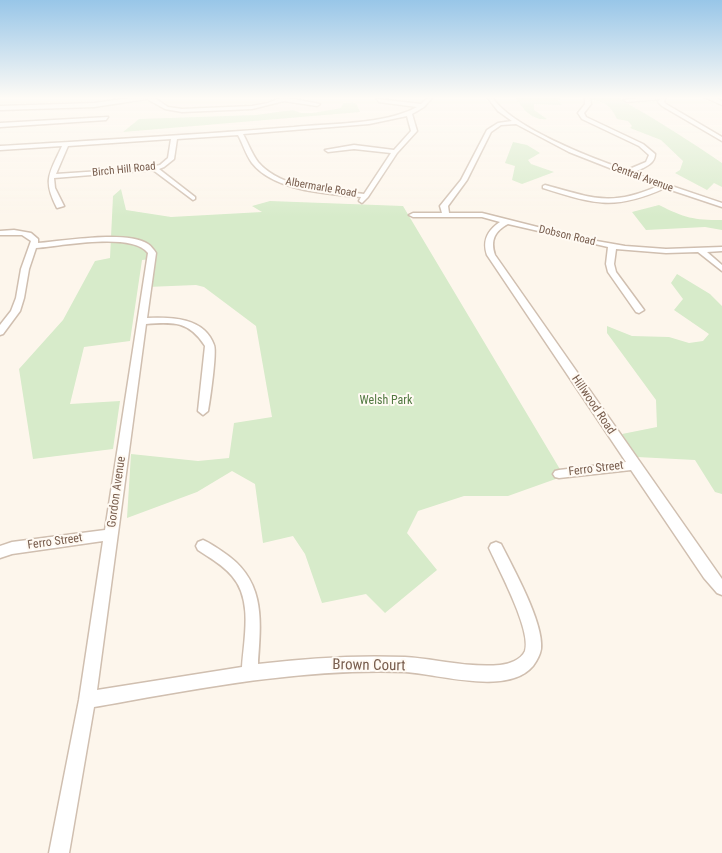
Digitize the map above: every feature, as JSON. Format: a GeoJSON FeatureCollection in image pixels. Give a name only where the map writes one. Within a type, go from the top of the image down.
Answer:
{"type":"FeatureCollection","features":[{"type":"Feature","properties":{"kind":"street"},"geometry":{"type":"LineString","coordinates":[[0,148],[190,137]]}},
{"type":"Feature","properties":{"kind":"street","name":"Albermarle Road"},"geometry":{"type":"LineString","coordinates":[[242,137],[255,162],[280,180],[294,185],[366,196]]}},
{"type":"Feature","properties":{"kind":"street"},"geometry":{"type":"LineString","coordinates":[[361,202],[395,152],[409,137]]}},
{"type":"Feature","properties":{"kind":"street"},"geometry":{"type":"LineString","coordinates":[[446,214],[444,206],[464,180],[486,137]]}},
{"type":"Feature","properties":{"kind":"street","name":"Central Avenue"},"geometry":{"type":"LineString","coordinates":[[543,137],[560,146],[627,173],[722,205]]}},
{"type":"Feature","properties":{"kind":"street"},"geometry":{"type":"LineString","coordinates":[[624,137],[641,145],[652,154],[651,160],[648,163],[627,173]]}},
{"type":"Feature","properties":{"kind":"street","name":"Birch Hill Road"},"geometry":{"type":"LineString","coordinates":[[52,176],[154,168],[171,159],[174,138]]}},
{"type":"Feature","properties":{"kind":"street"},"geometry":{"type":"LineString","coordinates":[[60,206],[52,188],[52,176],[66,144]]}},
{"type":"Feature","properties":{"kind":"street"},"geometry":{"type":"LineString","coordinates":[[328,150],[354,147],[395,152]]}},
{"type":"Feature","properties":{"kind":"street"},"geometry":{"type":"LineString","coordinates":[[154,168],[193,198]]}},
{"type":"Feature","properties":{"kind":"street"},"geometry":{"type":"LineString","coordinates":[[545,187],[584,198],[617,201],[634,198],[663,186]]}},
{"type":"Feature","properties":{"kind":"street","name":"Dobson Road"},"geometry":{"type":"LineString","coordinates":[[413,215],[482,216],[612,246],[652,250],[701,251],[722,249]]}},
{"type":"Feature","properties":{"kind":"street","name":"Hillwood Road"},"geometry":{"type":"LineString","coordinates":[[507,221],[498,226],[489,236],[488,244],[491,254],[633,465],[709,574],[722,589]]}},
{"type":"Feature","properties":{"kind":"street"},"geometry":{"type":"LineString","coordinates":[[0,233],[26,234],[33,238],[34,246],[25,269],[20,298],[15,311],[0,332]]}},
{"type":"Feature","properties":{"kind":"street","name":"Gordon Avenue"},"geometry":{"type":"LineString","coordinates":[[34,246],[119,239],[134,240],[145,244],[149,246],[152,253],[87,700],[59,853]]}},
{"type":"Feature","properties":{"kind":"street"},"geometry":{"type":"LineString","coordinates":[[612,246],[610,264],[612,272],[639,310]]}},
{"type":"Feature","properties":{"kind":"street"},"geometry":{"type":"LineString","coordinates":[[701,251],[722,269]]}},
{"type":"Feature","properties":{"kind":"street"},"geometry":{"type":"LineString","coordinates":[[142,321],[184,321],[194,326],[205,337],[210,346],[203,411]]}},
{"type":"Feature","properties":{"kind":"street","name":"Ferro Street"},"geometry":{"type":"LineString","coordinates":[[559,474],[633,465]]}},
{"type":"Feature","properties":{"kind":"street","name":"Ferro Street"},"geometry":{"type":"LineString","coordinates":[[0,552],[12,548],[111,535]]}},
{"type":"Feature","properties":{"kind":"street"},"geometry":{"type":"LineString","coordinates":[[203,546],[239,573],[247,588],[252,603],[253,620],[249,674]]}},
{"type":"Feature","properties":{"kind":"street","name":"Brown Court"},"geometry":{"type":"LineString","coordinates":[[87,700],[310,666],[342,664],[406,665],[493,673],[517,668],[525,664],[532,653],[532,637],[526,614],[496,548]]}},
{"type":"Feature","properties":{"kind":"green space"},"geometry":{"type":"Polygon","coordinates":[[[653,137],[682,137],[722,163],[722,187],[714,183],[707,190],[675,173],[680,170],[683,161],[661,140],[653,137]]]}},
{"type":"Feature","properties":{"kind":"green space"},"geometry":{"type":"Polygon","coordinates":[[[513,142],[527,145],[540,153],[528,160],[531,164],[554,172],[522,184],[512,180],[515,166],[505,163],[513,142]]]}},
{"type":"Feature","properties":{"kind":"green space","name":"Welsh Park"},"geometry":{"type":"Polygon","coordinates":[[[121,189],[126,210],[171,217],[262,212],[252,206],[270,201],[403,206],[564,476],[508,496],[464,496],[418,511],[407,533],[437,570],[385,613],[366,594],[322,603],[305,554],[293,536],[263,543],[255,484],[232,471],[197,492],[127,518],[131,454],[198,461],[229,458],[234,423],[272,417],[256,326],[204,287],[196,285],[147,287],[150,259],[142,260],[130,341],[84,347],[70,404],[120,401],[113,449],[33,459],[19,369],[63,320],[95,261],[110,258],[113,196],[121,189]]]}},
{"type":"Feature","properties":{"kind":"green space"},"geometry":{"type":"Polygon","coordinates":[[[659,205],[689,217],[722,220],[722,230],[705,227],[646,230],[632,212],[659,205]]]}},
{"type":"Feature","properties":{"kind":"green space"},"geometry":{"type":"Polygon","coordinates":[[[677,274],[710,294],[722,306],[722,494],[715,492],[695,460],[637,457],[622,434],[657,427],[656,400],[607,333],[607,326],[632,336],[669,337],[689,343],[703,341],[709,334],[674,310],[683,299],[671,283],[677,274]]]}}]}
